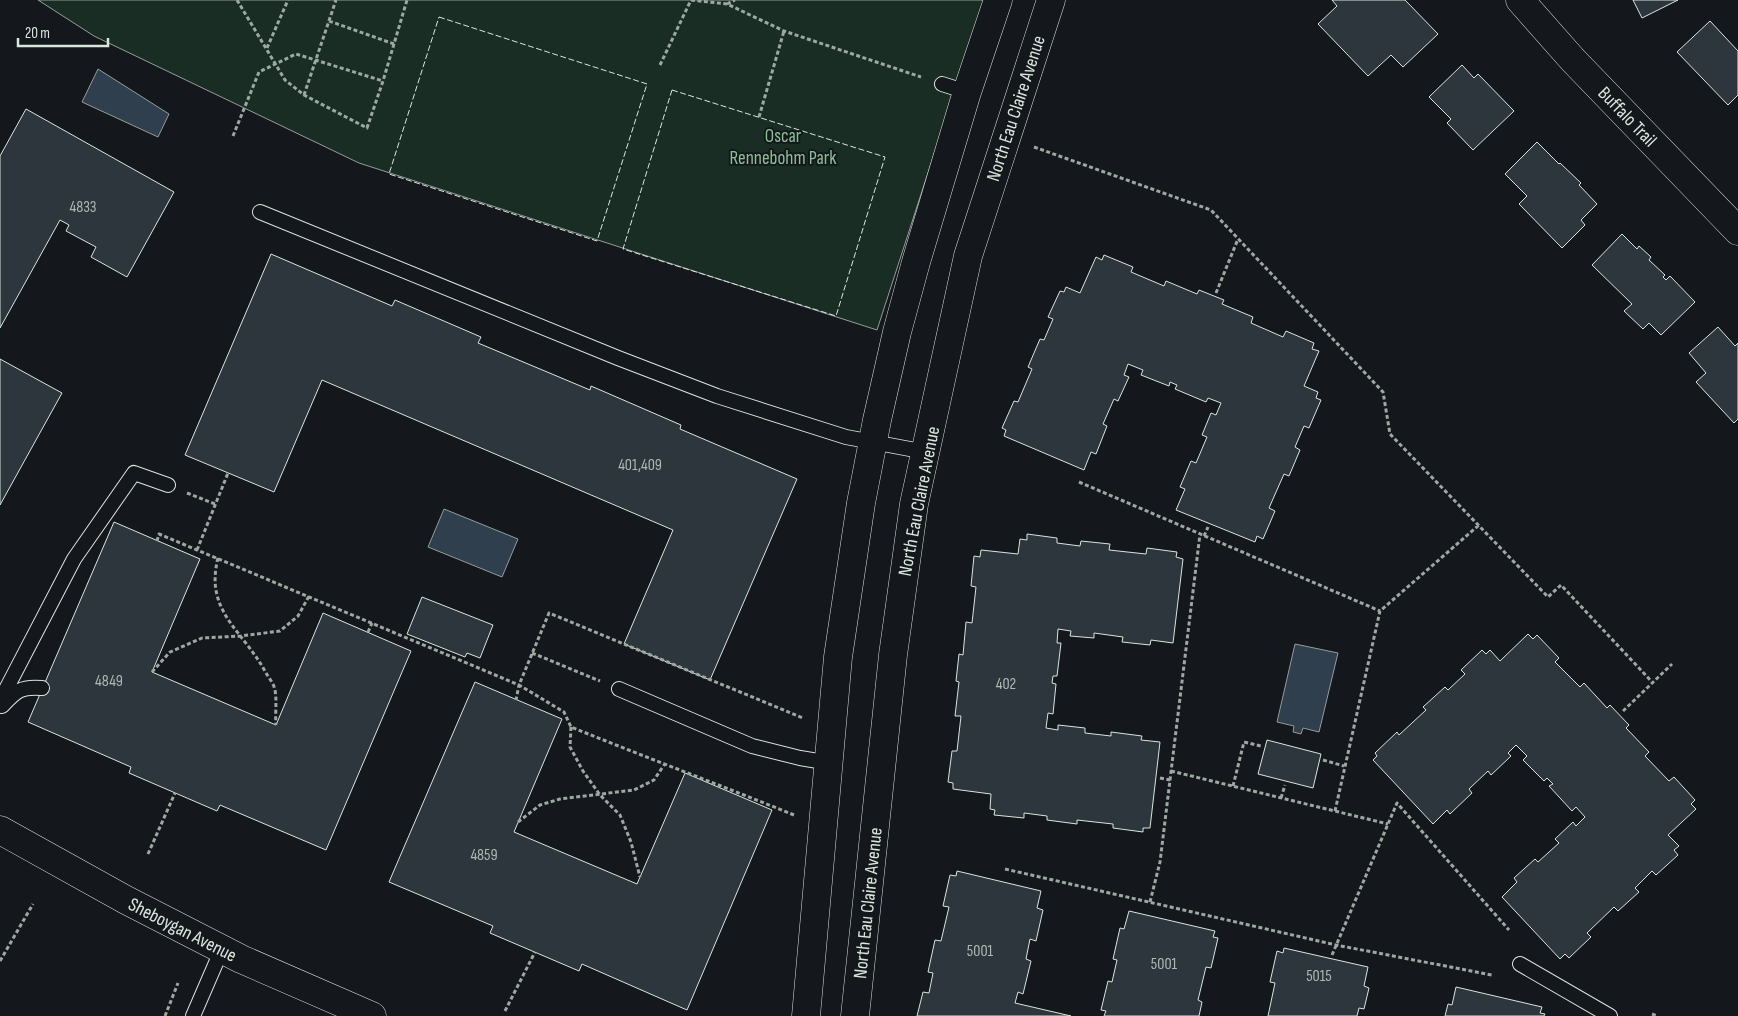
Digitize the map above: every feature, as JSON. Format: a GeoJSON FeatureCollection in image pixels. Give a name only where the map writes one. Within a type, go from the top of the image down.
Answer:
{"type":"FeatureCollection","features":[{"type":"Feature","properties":{"kind":"street"},"geometry":{"type":"LineString","coordinates":[[806,1016],[838,657],[861,503],[900,324],[968,92],[998,0]]}},
{"type":"Feature","properties":{"kind":"street","name":"North Eau Claire Avenue"},"geometry":{"type":"LineString","coordinates":[[855,1016],[894,645],[911,520],[968,256],[1051,0]]}},
{"type":"Feature","properties":{"kind":"street","name":"Buffalo Trail"},"geometry":{"type":"LineString","coordinates":[[1520,0],[1573,60],[1738,231]]}},
{"type":"Feature","properties":{"kind":"street","name":"Sheboygan Avenue"},"geometry":{"type":"LineString","coordinates":[[0,830],[126,900],[222,949],[372,1016]]}},
{"type":"Feature","properties":{"kind":"lane"},"geometry":{"type":"LineString","coordinates":[[942,84],[968,92]]}},
{"type":"Feature","properties":{"kind":"lane"},"geometry":{"type":"LineString","coordinates":[[260,212],[618,358],[717,396],[846,437],[926,452]]}},
{"type":"Feature","properties":{"kind":"lane"},"geometry":{"type":"LineString","coordinates":[[0,701],[74,559],[134,473],[168,485]]}},
{"type":"Feature","properties":{"kind":"lane"},"geometry":{"type":"LineString","coordinates":[[0,709],[12,696],[27,686],[42,688]]}},
{"type":"Feature","properties":{"kind":"lane"},"geometry":{"type":"LineString","coordinates":[[619,689],[752,746],[800,758],[830,763]]}},
{"type":"Feature","properties":{"kind":"lane"},"geometry":{"type":"LineString","coordinates":[[193,1016],[222,949]]}},
{"type":"Feature","properties":{"kind":"lane"},"geometry":{"type":"LineString","coordinates":[[1520,964],[1610,1016]]}},
{"type":"Feature","properties":{"kind":"path"},"geometry":{"type":"LineString","coordinates":[[266,49],[288,0]]}},
{"type":"Feature","properties":{"kind":"path"},"geometry":{"type":"LineString","coordinates":[[304,95],[336,0]]}},
{"type":"Feature","properties":{"kind":"path"},"geometry":{"type":"LineString","coordinates":[[238,1],[285,80],[304,95],[367,128],[383,81],[406,0]]}},
{"type":"Feature","properties":{"kind":"path"},"geometry":{"type":"LineString","coordinates":[[660,64],[691,0],[727,4],[784,31],[942,84]]}},
{"type":"Feature","properties":{"kind":"path"},"geometry":{"type":"LineString","coordinates":[[727,4],[735,0]]}},
{"type":"Feature","properties":{"kind":"path"},"geometry":{"type":"LineString","coordinates":[[329,20],[394,44]]}},
{"type":"Feature","properties":{"kind":"path"},"geometry":{"type":"LineString","coordinates":[[759,118],[784,31]]}},
{"type":"Feature","properties":{"kind":"path"},"geometry":{"type":"LineString","coordinates":[[233,136],[259,72],[296,54],[383,81]]}},
{"type":"Feature","properties":{"kind":"path"},"geometry":{"type":"LineString","coordinates":[[1034,146],[1211,210],[1383,392],[1390,434],[1548,597],[1561,585],[1653,683]]}},
{"type":"Feature","properties":{"kind":"path"},"geometry":{"type":"LineString","coordinates":[[1216,293],[1238,239]]}},
{"type":"Feature","properties":{"kind":"path"},"geometry":{"type":"LineString","coordinates":[[197,550],[228,473]]}},
{"type":"Feature","properties":{"kind":"path"},"geometry":{"type":"LineString","coordinates":[[1079,482],[1380,611]]}},
{"type":"Feature","properties":{"kind":"path"},"geometry":{"type":"LineString","coordinates":[[168,485],[215,504]]}},
{"type":"Feature","properties":{"kind":"path"},"geometry":{"type":"LineString","coordinates":[[1335,811],[1380,611],[1479,526]]}},
{"type":"Feature","properties":{"kind":"path"},"geometry":{"type":"LineString","coordinates":[[1150,902],[1160,862],[1202,535],[1208,527]]}},
{"type":"Feature","properties":{"kind":"path"},"geometry":{"type":"LineString","coordinates":[[157,540],[159,534],[519,684],[564,712],[571,727],[570,747],[600,796],[620,815],[631,842],[640,877]]}},
{"type":"Feature","properties":{"kind":"path"},"geometry":{"type":"LineString","coordinates":[[218,558],[214,572],[215,588],[222,613],[259,660],[275,689],[276,725]]}},
{"type":"Feature","properties":{"kind":"path"},"geometry":{"type":"LineString","coordinates":[[152,672],[170,652],[202,638],[280,631],[298,616],[309,596]]}},
{"type":"Feature","properties":{"kind":"path"},"geometry":{"type":"LineString","coordinates":[[516,700],[519,684],[549,613],[804,718]]}},
{"type":"Feature","properties":{"kind":"path"},"geometry":{"type":"LineString","coordinates":[[368,632],[372,623]]}},
{"type":"Feature","properties":{"kind":"path"},"geometry":{"type":"LineString","coordinates":[[532,653],[619,689]]}},
{"type":"Feature","properties":{"kind":"path"},"geometry":{"type":"LineString","coordinates":[[1622,711],[1672,664]]}},
{"type":"Feature","properties":{"kind":"path"},"geometry":{"type":"LineString","coordinates":[[571,727],[795,816]]}},
{"type":"Feature","properties":{"kind":"path"},"geometry":{"type":"LineString","coordinates":[[1233,786],[1244,742],[1261,746]]}},
{"type":"Feature","properties":{"kind":"path"},"geometry":{"type":"LineString","coordinates":[[1322,760],[1344,766]]}},
{"type":"Feature","properties":{"kind":"path"},"geometry":{"type":"LineString","coordinates":[[518,822],[540,805],[560,799],[600,796],[634,790],[645,786],[654,780],[664,765]]}},
{"type":"Feature","properties":{"kind":"path"},"geometry":{"type":"LineString","coordinates":[[1171,772],[1388,824]]}},
{"type":"Feature","properties":{"kind":"path"},"geometry":{"type":"LineString","coordinates":[[1160,778],[1170,780]]}},
{"type":"Feature","properties":{"kind":"path"},"geometry":{"type":"LineString","coordinates":[[1282,798],[1285,784]]}},
{"type":"Feature","properties":{"kind":"path"},"geometry":{"type":"LineString","coordinates":[[148,854],[175,793]]}},
{"type":"Feature","properties":{"kind":"path"},"geometry":{"type":"LineString","coordinates":[[1332,955],[1397,803],[1510,930]]}},
{"type":"Feature","properties":{"kind":"path"},"geometry":{"type":"LineString","coordinates":[[1005,870],[1336,945],[1492,976]]}},
{"type":"Feature","properties":{"kind":"path"},"geometry":{"type":"LineString","coordinates":[[0,961],[33,904]]}},
{"type":"Feature","properties":{"kind":"path"},"geometry":{"type":"LineString","coordinates":[[505,1011],[535,952]]}},
{"type":"Feature","properties":{"kind":"path"},"geometry":{"type":"LineString","coordinates":[[165,1016],[178,983]]}},
{"type":"Feature","properties":{"kind":"path"},"geometry":{"type":"LineString","coordinates":[[1652,1014],[1657,1016]]}},
{"type":"Feature","properties":{"kind":"green space","name":"Oscar Rennebohm Park"},"geometry":{"type":"Polygon","coordinates":[[[38,0],[984,0],[877,330],[359,163],[94,36],[38,0]]]}},
{"type":"Feature","properties":{"kind":"water"},"geometry":{"type":"Polygon","coordinates":[[[98,69],[169,114],[158,137],[82,102],[98,69]]]}},
{"type":"Feature","properties":{"kind":"water"},"geometry":{"type":"Polygon","coordinates":[[[444,509],[518,539],[502,577],[428,547],[444,509]]]}},
{"type":"Feature","properties":{"kind":"water"},"geometry":{"type":"Polygon","coordinates":[[[1295,644],[1338,653],[1319,732],[1303,728],[1301,734],[1293,732],[1294,726],[1277,722],[1295,644]]]}},
{"type":"Feature","properties":{"kind":"building"},"geometry":{"type":"Polygon","coordinates":[[[1332,0],[1405,0],[1438,34],[1403,67],[1391,55],[1368,76],[1318,24],[1337,6],[1332,0]]]}},
{"type":"Feature","properties":{"kind":"building"},"geometry":{"type":"Polygon","coordinates":[[[1633,0],[1678,0],[1642,18],[1633,0]]]}},
{"type":"Feature","properties":{"kind":"building"},"geometry":{"type":"Polygon","coordinates":[[[1710,21],[1738,51],[1738,95],[1728,105],[1677,52],[1710,21]]]}},
{"type":"Feature","properties":{"kind":"building"},"geometry":{"type":"Polygon","coordinates":[[[1462,65],[1474,78],[1478,74],[1514,111],[1473,150],[1447,123],[1451,119],[1429,97],[1462,65]]]}},
{"type":"Feature","properties":{"kind":"building"},"geometry":{"type":"Polygon","coordinates":[[[26,109],[174,192],[127,277],[91,257],[96,247],[66,231],[69,225],[60,220],[0,328],[0,156],[26,109]]]}},
{"type":"Feature","properties":{"kind":"building"},"geometry":{"type":"Polygon","coordinates":[[[1537,142],[1581,183],[1579,185],[1597,204],[1581,220],[1585,225],[1562,248],[1519,204],[1527,196],[1505,174],[1537,142]]]}},
{"type":"Feature","properties":{"kind":"building"},"geometry":{"type":"Polygon","coordinates":[[[1622,234],[1637,249],[1639,246],[1651,257],[1649,260],[1665,275],[1663,277],[1666,280],[1670,276],[1695,302],[1661,335],[1649,323],[1643,329],[1624,311],[1632,304],[1592,265],[1622,234]]]}},
{"type":"Feature","properties":{"kind":"building"},"geometry":{"type":"Polygon","coordinates":[[[271,254],[392,306],[395,300],[481,337],[478,343],[590,390],[591,386],[681,425],[680,429],[797,479],[710,680],[624,644],[673,530],[322,380],[274,492],[185,455],[271,254]]]}},
{"type":"Feature","properties":{"kind":"building"},"geometry":{"type":"Polygon","coordinates":[[[1104,255],[1133,267],[1131,272],[1164,286],[1166,281],[1197,294],[1199,290],[1224,300],[1222,304],[1253,317],[1251,323],[1283,337],[1286,331],[1314,343],[1312,349],[1319,351],[1304,386],[1318,392],[1316,398],[1321,400],[1309,428],[1304,426],[1295,447],[1300,450],[1289,476],[1284,474],[1269,508],[1275,511],[1263,539],[1257,536],[1255,542],[1176,510],[1185,489],[1180,487],[1191,461],[1196,463],[1207,437],[1202,435],[1211,413],[1216,415],[1221,403],[1208,398],[1206,402],[1175,389],[1177,385],[1170,382],[1169,386],[1141,375],[1143,370],[1128,364],[1124,375],[1129,377],[1118,401],[1114,399],[1103,424],[1107,426],[1096,454],[1091,452],[1084,470],[1004,436],[1006,430],[1002,428],[1014,401],[1018,402],[1032,369],[1028,367],[1040,339],[1044,340],[1053,319],[1048,317],[1060,291],[1064,292],[1066,287],[1080,293],[1096,257],[1102,260],[1104,255]]]}},
{"type":"Feature","properties":{"kind":"building"},"geometry":{"type":"Polygon","coordinates":[[[1718,327],[1735,346],[1738,343],[1738,419],[1734,423],[1696,382],[1706,373],[1689,353],[1718,327]]]}},
{"type":"Feature","properties":{"kind":"building"},"geometry":{"type":"Polygon","coordinates":[[[0,359],[62,393],[0,505],[0,359]]]}},
{"type":"Feature","properties":{"kind":"building"},"geometry":{"type":"Polygon","coordinates":[[[114,522],[200,559],[152,672],[276,725],[323,613],[411,651],[326,850],[220,805],[217,811],[129,773],[131,767],[28,722],[114,522]]]}},
{"type":"Feature","properties":{"kind":"building"},"geometry":{"type":"Polygon","coordinates":[[[1027,534],[1057,538],[1057,543],[1080,546],[1081,541],[1110,544],[1109,550],[1146,554],[1147,548],[1177,552],[1176,557],[1183,559],[1173,643],[1151,640],[1150,645],[1122,642],[1123,637],[1094,633],[1094,638],[1070,636],[1071,631],[1058,629],[1057,643],[1061,643],[1057,676],[1053,676],[1052,683],[1056,684],[1053,714],[1048,713],[1046,728],[1058,730],[1058,725],[1085,728],[1085,733],[1111,736],[1111,732],[1142,736],[1141,740],[1160,742],[1150,828],[1143,828],[1143,832],[1113,828],[1113,824],[1077,820],[1077,824],[1047,820],[1047,816],[1024,813],[1024,818],[994,815],[995,810],[990,809],[991,794],[953,789],[953,783],[948,782],[952,751],[957,751],[961,716],[955,716],[959,682],[956,681],[959,654],[963,655],[966,622],[972,623],[976,587],[971,586],[974,556],[980,557],[981,550],[1018,554],[1020,539],[1027,540],[1027,534]]]}},
{"type":"Feature","properties":{"kind":"building"},"geometry":{"type":"Polygon","coordinates":[[[422,597],[493,625],[480,658],[467,653],[465,657],[407,634],[422,597]]]}},
{"type":"Feature","properties":{"kind":"building"},"geometry":{"type":"Polygon","coordinates":[[[1528,634],[1533,639],[1537,635],[1559,658],[1555,662],[1580,687],[1584,683],[1607,708],[1610,705],[1629,725],[1626,728],[1649,752],[1645,756],[1669,781],[1674,777],[1695,800],[1691,804],[1696,809],[1668,835],[1679,846],[1674,850],[1678,855],[1656,875],[1652,871],[1635,888],[1639,892],[1618,911],[1614,907],[1587,933],[1591,937],[1569,958],[1565,954],[1560,959],[1502,897],[1517,882],[1514,878],[1535,859],[1538,862],[1559,843],[1555,839],[1573,822],[1576,826],[1585,817],[1576,807],[1572,811],[1549,786],[1553,784],[1547,778],[1544,781],[1523,760],[1527,756],[1516,745],[1508,753],[1511,756],[1491,775],[1488,771],[1469,789],[1472,793],[1450,814],[1447,810],[1433,824],[1373,760],[1377,756],[1375,753],[1397,732],[1399,735],[1426,710],[1423,707],[1445,687],[1448,690],[1465,674],[1461,670],[1482,650],[1486,654],[1490,650],[1500,661],[1528,634]]]}},
{"type":"Feature","properties":{"kind":"building"},"geometry":{"type":"Polygon","coordinates":[[[475,682],[562,719],[514,832],[637,884],[685,773],[772,810],[687,1010],[582,964],[579,971],[490,933],[493,926],[389,882],[475,682]]]}},
{"type":"Feature","properties":{"kind":"building"},"geometry":{"type":"Polygon","coordinates":[[[1267,740],[1321,754],[1313,788],[1258,774],[1267,740]]]}},
{"type":"Feature","properties":{"kind":"building"},"geometry":{"type":"Polygon","coordinates":[[[957,871],[1041,891],[1037,908],[1043,910],[1036,941],[1030,939],[1026,959],[1031,961],[1023,994],[1018,992],[1015,1003],[1071,1016],[917,1016],[923,992],[929,993],[933,973],[928,972],[935,940],[941,941],[949,907],[943,906],[950,875],[956,876],[957,871]]]}},
{"type":"Feature","properties":{"kind":"building"},"geometry":{"type":"Polygon","coordinates":[[[1129,911],[1215,931],[1213,937],[1218,938],[1211,968],[1206,967],[1198,1000],[1202,1002],[1199,1016],[1104,1016],[1106,1011],[1101,1010],[1108,981],[1112,982],[1117,960],[1113,959],[1120,928],[1124,929],[1129,911]]]}},
{"type":"Feature","properties":{"kind":"building"},"geometry":{"type":"Polygon","coordinates":[[[1284,948],[1368,967],[1364,986],[1369,988],[1364,1009],[1359,1008],[1357,1016],[1268,1016],[1275,983],[1270,982],[1277,951],[1283,953],[1284,948]]]}},
{"type":"Feature","properties":{"kind":"building"},"geometry":{"type":"Polygon","coordinates":[[[1456,987],[1542,1007],[1540,1013],[1545,1014],[1544,1016],[1445,1016],[1448,1004],[1452,1005],[1456,987]]]}},
{"type":"Feature","properties":{"kind":"fence"},"geometry":{"type":"LineString","coordinates":[[439,17],[647,84],[597,241],[389,174],[439,17]]}},
{"type":"Feature","properties":{"kind":"fence"},"geometry":{"type":"LineString","coordinates":[[672,90],[885,157],[836,316],[623,249],[672,90]]}}]}
